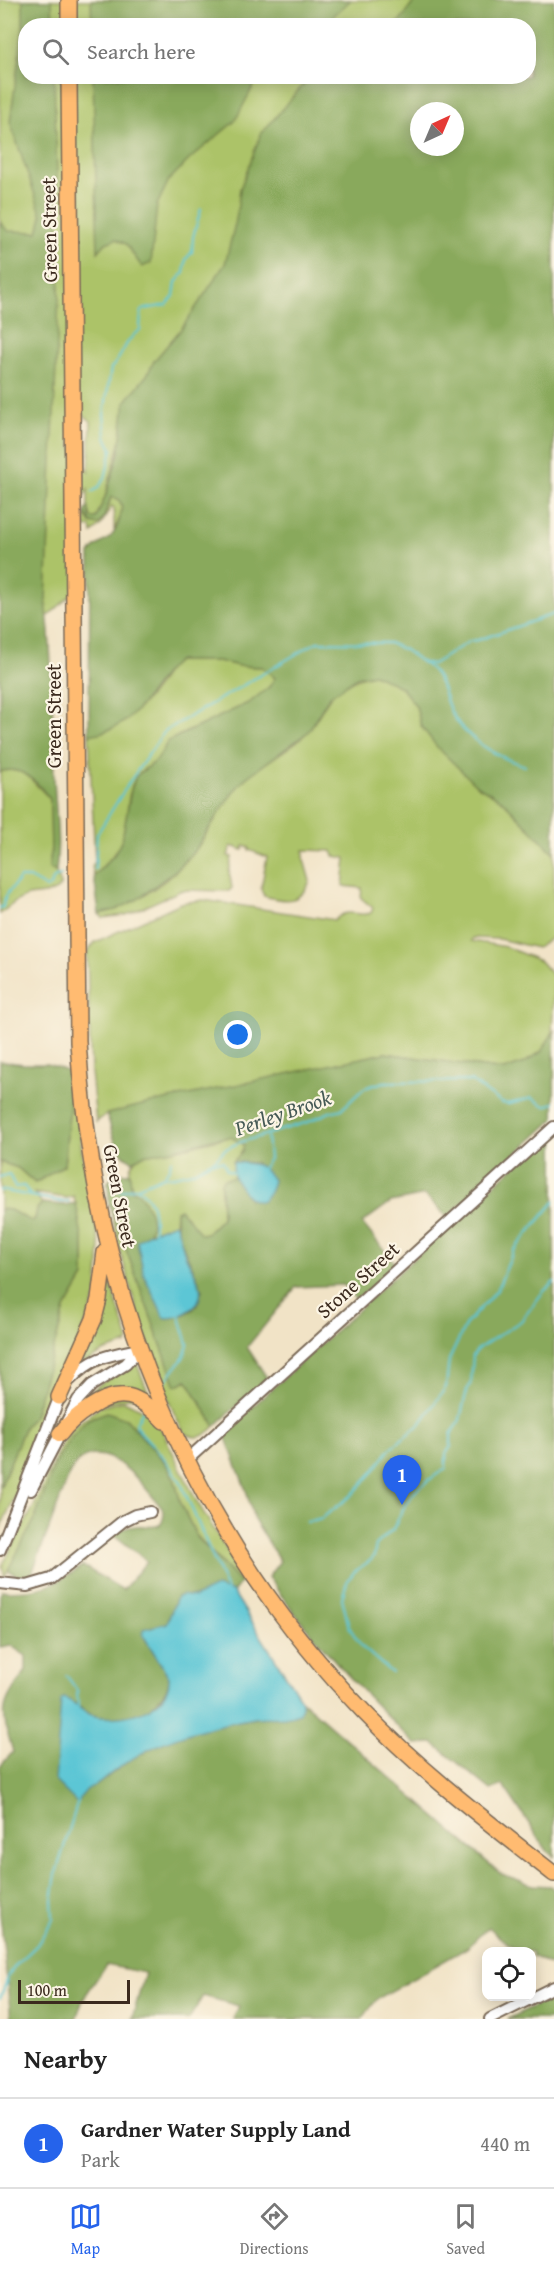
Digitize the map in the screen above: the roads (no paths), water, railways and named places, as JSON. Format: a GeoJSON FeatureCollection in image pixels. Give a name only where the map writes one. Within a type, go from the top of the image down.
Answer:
{"type":"FeatureCollection","features":[{"type":"Feature","properties":{"kind":"highway"},"geometry":{"type":"LineString","coordinates":[[69,0],[69,18]]}},
{"type":"Feature","properties":{"kind":"highway","name":"Green Street"},"geometry":{"type":"LineString","coordinates":[[69,84],[78,1042],[88,1144],[106,1237],[119,1288],[139,1348],[187,1460],[226,1531],[260,1584],[301,1640],[378,1726],[414,1760],[456,1797],[554,1874]]}},
{"type":"Feature","properties":{"kind":"highway"},"geometry":{"type":"LineString","coordinates":[[59,1397],[96,1312],[106,1237]]}},
{"type":"Feature","properties":{"kind":"highway"},"geometry":{"type":"LineString","coordinates":[[60,1434],[73,1419],[91,1406],[106,1398],[122,1394],[143,1401],[172,1429]]}},
{"type":"Feature","properties":{"kind":"street","name":"Stone Street"},"geometry":{"type":"LineString","coordinates":[[187,1460],[554,1127]]}},
{"type":"Feature","properties":{"kind":"street"},"geometry":{"type":"LineString","coordinates":[[0,1550],[59,1397],[70,1380],[89,1363],[105,1355],[139,1348]]}},
{"type":"Feature","properties":{"kind":"street"},"geometry":{"type":"LineString","coordinates":[[0,1550],[71,1410],[85,1392],[126,1364],[139,1348]]}},
{"type":"Feature","properties":{"kind":"street"},"geometry":{"type":"LineString","coordinates":[[0,1583],[27,1586],[46,1582],[123,1521],[135,1515],[150,1512]]}},
{"type":"Feature","properties":{"kind":"street"},"geometry":{"type":"LineString","coordinates":[[490,2019],[554,1987]]}},
{"type":"Feature","properties":{"kind":"water"},"geometry":{"type":"Polygon","coordinates":[[[233,1162],[260,1166],[269,1174],[273,1180],[265,1198],[256,1201],[246,1195],[235,1178],[233,1162]]]}},
{"type":"Feature","properties":{"kind":"water"},"geometry":{"type":"Polygon","coordinates":[[[175,1223],[185,1254],[199,1282],[200,1296],[198,1302],[187,1312],[167,1318],[164,1317],[144,1275],[137,1241],[149,1233],[175,1223]]]}},
{"type":"Feature","properties":{"kind":"water"},"geometry":{"type":"Polygon","coordinates":[[[216,1587],[233,1592],[302,1701],[299,1713],[233,1722],[193,1732],[155,1746],[119,1767],[85,1792],[76,1802],[55,1781],[61,1700],[67,1699],[87,1713],[102,1717],[128,1716],[152,1707],[167,1689],[169,1677],[143,1635],[143,1629],[167,1623],[177,1597],[182,1595],[195,1597],[216,1587]]]}},
{"type":"Feature","properties":{"kind":"waterway"},"geometry":{"type":"LineString","coordinates":[[92,492],[105,478],[112,449],[106,437],[104,414],[111,368],[130,339],[140,330],[141,311],[167,305],[174,296],[176,282],[184,273],[186,259],[192,252],[193,237],[201,209]]}},
{"type":"Feature","properties":{"kind":"waterway"},"geometry":{"type":"LineString","coordinates":[[95,869],[97,834],[165,731],[317,642],[389,643],[405,650],[423,663],[433,664],[470,641],[554,614]]}},
{"type":"Feature","properties":{"kind":"waterway"},"geometry":{"type":"LineString","coordinates":[[425,664],[439,680],[451,712],[465,731],[493,752],[525,766]]}},
{"type":"Feature","properties":{"kind":"waterway"},"geometry":{"type":"LineString","coordinates":[[0,908],[3,907],[7,894],[20,878],[29,878],[47,888],[54,878],[61,875]]}},
{"type":"Feature","properties":{"kind":"waterway","name":"Perley Brook"},"geometry":{"type":"LineString","coordinates":[[121,1191],[138,1187],[164,1176],[192,1172],[216,1159],[224,1150],[238,1143],[342,1109],[364,1088],[384,1082],[471,1081],[502,1103],[509,1104],[532,1098],[545,1106],[554,1103]]}},
{"type":"Feature","properties":{"kind":"waterway"},"geometry":{"type":"LineString","coordinates":[[261,1170],[269,1159],[267,1134]]}},
{"type":"Feature","properties":{"kind":"waterway"},"geometry":{"type":"LineString","coordinates":[[164,1176],[170,1167],[171,1160]]}},
{"type":"Feature","properties":{"kind":"waterway"},"geometry":{"type":"LineString","coordinates":[[214,1162],[223,1161],[227,1170],[235,1173]]}},
{"type":"Feature","properties":{"kind":"waterway"},"geometry":{"type":"LineString","coordinates":[[0,1177],[9,1174],[15,1187],[24,1186],[30,1195]]}},
{"type":"Feature","properties":{"kind":"waterway"},"geometry":{"type":"LineString","coordinates":[[137,1187],[147,1197],[152,1207],[154,1232]]}},
{"type":"Feature","properties":{"kind":"waterway","name":"Perley Brook"},"geometry":{"type":"LineString","coordinates":[[0,1190],[63,1202],[69,1201]]}},
{"type":"Feature","properties":{"kind":"waterway"},"geometry":{"type":"LineString","coordinates":[[307,1522],[322,1518],[351,1496],[390,1449],[420,1424],[446,1387],[449,1360],[466,1324],[497,1290],[514,1250],[554,1202]]}},
{"type":"Feature","properties":{"kind":"waterway"},"geometry":{"type":"LineString","coordinates":[[392,1673],[362,1647],[349,1627],[342,1598],[347,1582],[354,1572],[371,1560],[376,1545],[393,1529],[406,1503],[419,1487],[446,1468],[446,1454],[451,1446],[451,1434],[459,1423],[467,1390],[471,1384],[473,1355],[479,1348],[521,1321],[543,1292],[554,1282]]}},
{"type":"Feature","properties":{"kind":"waterway"},"geometry":{"type":"LineString","coordinates":[[163,1384],[184,1357],[188,1344],[179,1314]]}},
{"type":"Feature","properties":{"kind":"waterway"},"geometry":{"type":"LineString","coordinates":[[143,1410],[136,1427],[164,1458],[180,1481],[227,1590]]}},
{"type":"Feature","properties":{"kind":"waterway"},"geometry":{"type":"LineString","coordinates":[[66,1675],[77,1690],[78,1707]]}},
{"type":"Feature","properties":{"kind":"waterway"},"geometry":{"type":"LineString","coordinates":[[0,1999],[8,1977],[15,1966],[37,1945],[53,1919],[52,1900],[56,1873],[78,1801]]}},
{"type":"Feature","properties":{"kind":"place","name":"Gardner Water Supply Land"},"geometry":{"type":"Point","coordinates":[402,1505]}}]}
